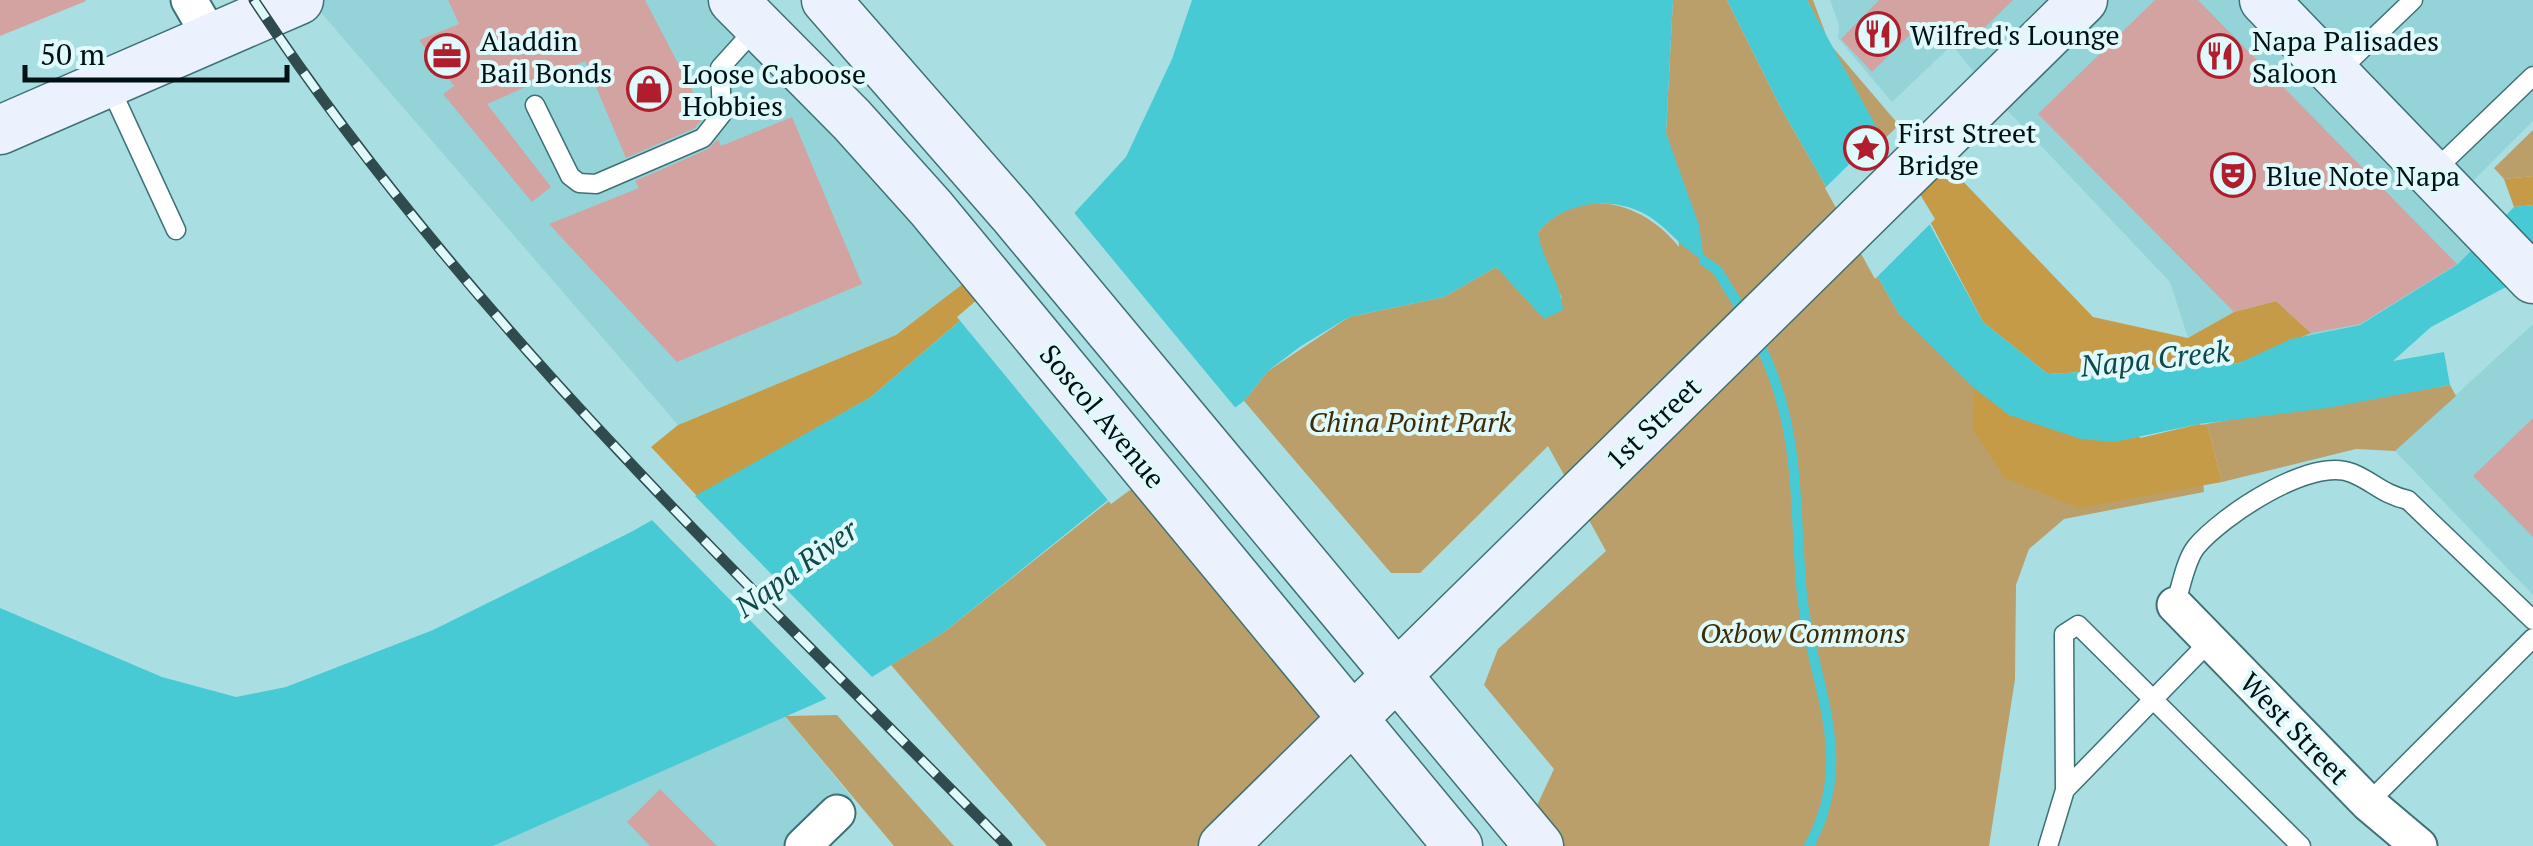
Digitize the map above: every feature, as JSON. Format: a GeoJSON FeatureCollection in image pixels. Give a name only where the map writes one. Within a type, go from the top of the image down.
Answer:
{"type":"FeatureCollection","features":[{"type":"Feature","properties":{"kind":"main road"},"geometry":{"type":"LineString","coordinates":[[0,130],[108,84],[200,19],[299,0]]}},
{"type":"Feature","properties":{"kind":"main road"},"geometry":{"type":"LineString","coordinates":[[826,0],[1029,233],[1538,846]]}},
{"type":"Feature","properties":{"kind":"main road","name":"1st Street"},"geometry":{"type":"LineString","coordinates":[[1223,846],[2084,0]]}},
{"type":"Feature","properties":{"kind":"main road"},"geometry":{"type":"LineString","coordinates":[[2264,0],[2533,279]]}},
{"type":"Feature","properties":{"kind":"main road","name":"Soscol Avenue"},"geometry":{"type":"LineString","coordinates":[[744,14],[852,120],[982,270],[1455,842]]}},
{"type":"Feature","properties":{"kind":"street","name":"West Street"},"geometry":{"type":"LineString","coordinates":[[2175,606],[2368,804],[2418,846]]}},
{"type":"Feature","properties":{"kind":"street"},"geometry":{"type":"LineString","coordinates":[[803,846],[837,814]]}},
{"type":"Feature","properties":{"kind":"lane"},"geometry":{"type":"LineString","coordinates":[[2336,74],[2413,0]]}},
{"type":"Feature","properties":{"kind":"lane"},"geometry":{"type":"LineString","coordinates":[[535,105],[570,176],[579,183],[596,184],[703,138],[722,114],[720,68],[744,14]]}},
{"type":"Feature","properties":{"kind":"lane"},"geometry":{"type":"LineString","coordinates":[[2430,174],[2533,76]]}},
{"type":"Feature","properties":{"kind":"lane"},"geometry":{"type":"LineString","coordinates":[[108,84],[176,230]]}},
{"type":"Feature","properties":{"kind":"lane"},"geometry":{"type":"LineString","coordinates":[[2175,606],[2194,549],[2246,506],[2286,483],[2320,472],[2351,472],[2382,494],[2408,500],[2533,620]]}},
{"type":"Feature","properties":{"kind":"lane"},"geometry":{"type":"LineString","coordinates":[[2048,846],[2065,790],[2064,634],[2078,625],[2301,846]]}},
{"type":"Feature","properties":{"kind":"lane"},"geometry":{"type":"LineString","coordinates":[[2368,804],[2533,638]]}},
{"type":"Feature","properties":{"kind":"lane"},"geometry":{"type":"LineString","coordinates":[[2065,790],[2210,641]]}},
{"type":"Feature","properties":{"kind":"shaded area"},"geometry":{"type":"Polygon","coordinates":[[[310,0],[733,0],[981,270],[896,335],[678,425],[310,0]]]}},
{"type":"Feature","properties":{"kind":"shaded area"},"geometry":{"type":"Polygon","coordinates":[[[1830,0],[2533,0],[2533,121],[2455,199],[2488,234],[2458,264],[2360,325],[2291,339],[2188,338],[2170,282],[1990,92],[1952,45],[1892,102],[1838,38],[1839,25],[1830,0]]]}},
{"type":"Feature","properties":{"kind":"shaded area"},"geometry":{"type":"Polygon","coordinates":[[[1933,150],[2093,317],[2188,338],[2234,312],[2276,301],[2311,333],[2239,363],[2048,374],[1983,322],[1906,176],[1933,150]]]}},
{"type":"Feature","properties":{"kind":"shaded area"},"geometry":{"type":"Polygon","coordinates":[[[2533,176],[2533,205],[2514,207],[2504,179],[2533,176]]]}},
{"type":"Feature","properties":{"kind":"shaded area"},"geometry":{"type":"Polygon","coordinates":[[[981,270],[997,289],[871,397],[697,496],[651,447],[678,425],[896,335],[981,270]]]}},
{"type":"Feature","properties":{"kind":"shaded area"},"geometry":{"type":"Polygon","coordinates":[[[2533,324],[2533,595],[2395,451],[2533,324]]]}},
{"type":"Feature","properties":{"kind":"shaded area"},"geometry":{"type":"Polygon","coordinates":[[[1974,388],[2009,415],[2141,438],[2199,424],[2208,427],[2222,482],[2079,508],[2005,478],[1973,430],[1974,388]]]}},
{"type":"Feature","properties":{"kind":"shaded area"},"geometry":{"type":"Polygon","coordinates":[[[785,716],[853,799],[803,846],[493,846],[785,716]]]}},
{"type":"Feature","properties":{"kind":"green space","name":"Oxbow Commons"},"geometry":{"type":"Polygon","coordinates":[[[1673,0],[1727,0],[1781,108],[1899,314],[2141,438],[2199,425],[2204,492],[2064,519],[2029,549],[2016,585],[2015,679],[1989,846],[1518,846],[1554,769],[1484,685],[1498,649],[1606,551],[1548,446],[1420,573],[1391,573],[1244,401],[1268,371],[1349,317],[1444,297],[1496,267],[1517,287],[1562,298],[1541,258],[1538,232],[1554,217],[1572,208],[1610,204],[1629,209],[1648,218],[1679,247],[1675,164],[1666,133],[1673,0]]]}},
{"type":"Feature","properties":{"kind":"green space"},"geometry":{"type":"Polygon","coordinates":[[[1807,0],[1813,0],[1829,43],[1899,125],[1879,144],[1807,0]]]}},
{"type":"Feature","properties":{"kind":"green space"},"geometry":{"type":"Polygon","coordinates":[[[2533,130],[2533,176],[2504,179],[2494,168],[2533,130]]]}},
{"type":"Feature","properties":{"kind":"green space"},"geometry":{"type":"Polygon","coordinates":[[[2450,385],[2456,396],[2395,451],[2356,449],[2222,482],[2208,427],[2200,425],[2450,385]]]}},
{"type":"Feature","properties":{"kind":"green space"},"geometry":{"type":"Polygon","coordinates":[[[1148,470],[1351,719],[1223,846],[1047,846],[891,665],[944,632],[1148,470]]]}},
{"type":"Feature","properties":{"kind":"green space"},"geometry":{"type":"Polygon","coordinates":[[[837,715],[954,846],[894,846],[785,716],[837,715]]]}},
{"type":"Feature","properties":{"kind":"water","name":"Napa River"},"geometry":{"type":"Polygon","coordinates":[[[1192,0],[1673,0],[1666,133],[1699,225],[1704,261],[1636,210],[1606,203],[1561,213],[1538,232],[1563,310],[1544,319],[1496,267],[1444,297],[1349,317],[1268,371],[1244,401],[1108,500],[944,632],[864,682],[493,846],[0,846],[0,608],[162,677],[236,697],[286,687],[433,630],[631,532],[871,397],[1031,260],[1126,157],[1172,59],[1192,0]]]}},
{"type":"Feature","properties":{"kind":"water"},"geometry":{"type":"Polygon","coordinates":[[[1727,0],[1807,0],[1983,322],[2048,374],[2239,363],[2291,339],[2360,325],[2458,264],[2514,207],[2533,205],[2533,263],[2521,279],[2431,327],[2393,361],[2444,352],[2450,385],[2327,408],[2199,424],[2114,442],[2081,439],[2009,415],[1974,388],[1899,314],[1781,108],[1727,0]]]}},
{"type":"Feature","properties":{"kind":"pier"},"geometry":{"type":"Polygon","coordinates":[[[1882,132],[1935,219],[1875,279],[1825,188],[1882,132]]]}},
{"type":"Feature","properties":{"kind":"pier"},"geometry":{"type":"Polygon","coordinates":[[[1071,209],[1238,411],[1111,504],[957,317],[1027,257],[1071,209]]]}},
{"type":"Feature","properties":{"kind":"pier"},"geometry":{"type":"Polygon","coordinates":[[[692,493],[876,681],[830,702],[649,517],[692,493]]]}},
{"type":"Feature","properties":{"kind":"building"},"geometry":{"type":"Polygon","coordinates":[[[0,0],[85,0],[86,1],[0,36],[0,0]]]}},
{"type":"Feature","properties":{"kind":"building"},"geometry":{"type":"Polygon","coordinates":[[[448,0],[645,0],[705,115],[695,128],[626,158],[585,61],[487,104],[551,187],[532,202],[443,94],[454,86],[419,40],[459,24],[448,0]]]}},
{"type":"Feature","properties":{"kind":"building","name":"Wilfred's Lounge"},"geometry":{"type":"Polygon","coordinates":[[[1879,0],[2013,0],[1970,42],[1958,30],[1940,48],[1919,26],[1872,72],[1841,39],[1879,0]]]}},
{"type":"Feature","properties":{"kind":"building"},"geometry":{"type":"Polygon","coordinates":[[[2155,0],[2198,0],[2457,264],[2360,324],[2311,333],[2276,301],[2234,312],[2038,114],[2155,0]]]}},
{"type":"Feature","properties":{"kind":"building"},"geometry":{"type":"Polygon","coordinates":[[[792,117],[862,284],[677,362],[549,224],[639,188],[635,181],[708,149],[718,139],[721,146],[792,117]]]}},
{"type":"Feature","properties":{"kind":"building"},"geometry":{"type":"Polygon","coordinates":[[[2533,418],[2533,537],[2473,476],[2533,418]]]}},
{"type":"Feature","properties":{"kind":"building"},"geometry":{"type":"Polygon","coordinates":[[[660,789],[717,846],[650,846],[627,822],[660,789]]]}},
{"type":"Feature","properties":{"kind":"waterway"},"geometry":{"type":"LineString","coordinates":[[1704,261],[1717,270],[1746,317]]}},
{"type":"Feature","properties":{"kind":"waterway"},"geometry":{"type":"LineString","coordinates":[[1756,337],[1781,399],[1788,428],[1805,619],[1831,747],[1824,812],[1809,846]]}},
{"type":"Feature","properties":{"kind":"railway"},"geometry":{"type":"LineString","coordinates":[[254,0],[335,116],[514,336],[707,544],[1007,846]]}},
{"type":"Feature","properties":{"kind":"place","name":"Wilfred's Lounge"},"geometry":{"type":"Point","coordinates":[1878,34]}},
{"type":"Feature","properties":{"kind":"place","name":"Aladdin Bail Bonds"},"geometry":{"type":"Point","coordinates":[447,56]}},
{"type":"Feature","properties":{"kind":"place","name":"Napa Palisades Saloon"},"geometry":{"type":"Point","coordinates":[2220,56]}},
{"type":"Feature","properties":{"kind":"place","name":"Loose Caboose Hobbies"},"geometry":{"type":"Point","coordinates":[649,89]}},
{"type":"Feature","properties":{"kind":"place","name":"First Street Bridge"},"geometry":{"type":"Point","coordinates":[1866,148]}},
{"type":"Feature","properties":{"kind":"place","name":"Blue Note Napa"},"geometry":{"type":"Point","coordinates":[2233,175]}},
{"type":"Feature","properties":{"kind":"water label","name":"Napa Creek"},"geometry":{"type":"Point","coordinates":[2155,358]}},
{"type":"Feature","properties":{"kind":"park label","name":"China Point Park"},"geometry":{"type":"Point","coordinates":[1410,421]}}]}
